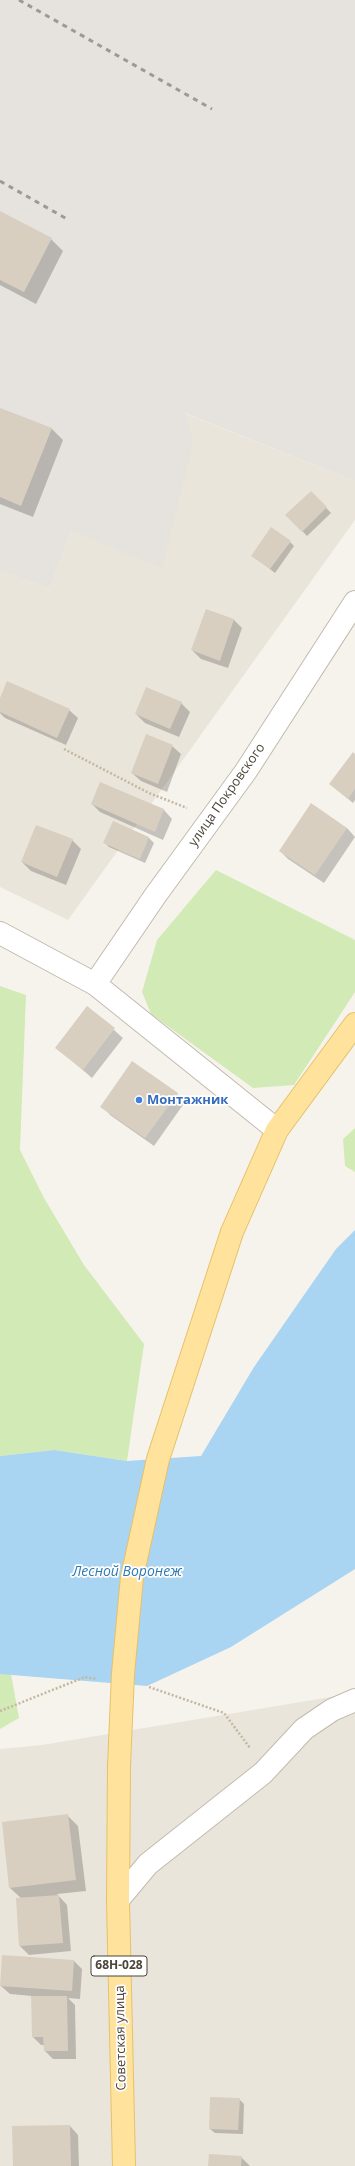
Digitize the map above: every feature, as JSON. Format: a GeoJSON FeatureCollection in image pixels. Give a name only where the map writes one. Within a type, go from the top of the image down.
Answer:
{"type":"FeatureCollection","features":[{"type":"Feature","properties":{"kind":"main road","name":"Советская улица"},"geometry":{"type":"LineString","coordinates":[[124,2166],[118,1900],[119,1766],[123,1674],[132,1577],[158,1459],[232,1232],[277,1130],[355,1024]]}},
{"type":"Feature","properties":{"kind":"street","name":"улица Покровского"},"geometry":{"type":"LineString","coordinates":[[94,984],[246,771],[355,602]]}},
{"type":"Feature","properties":{"kind":"street"},"geometry":{"type":"LineString","coordinates":[[0,933],[94,984],[277,1130]]}},
{"type":"Feature","properties":{"kind":"street"},"geometry":{"type":"LineString","coordinates":[[118,1900],[148,1864],[263,1773],[304,1729],[332,1710],[355,1700]]}},
{"type":"Feature","properties":{"kind":"path"},"geometry":{"type":"LineString","coordinates":[[64,749],[149,793],[212,818]]}},
{"type":"Feature","properties":{"kind":"shaded area"},"geometry":{"type":"Polygon","coordinates":[[[0,0],[355,0],[355,481],[185,413],[193,443],[162,568],[71,531],[50,588],[0,571],[0,0]]]}},
{"type":"Feature","properties":{"kind":"shaded area"},"geometry":{"type":"Polygon","coordinates":[[[184,413],[355,481],[355,520],[68,920],[0,887],[0,571],[50,588],[71,531],[184,413]]]}},
{"type":"Feature","properties":{"kind":"shaded area"},"geometry":{"type":"Polygon","coordinates":[[[355,1693],[355,2166],[0,2166],[0,1749],[42,1745],[355,1693]]]}},
{"type":"Feature","properties":{"kind":"green space"},"geometry":{"type":"Polygon","coordinates":[[[216,870],[355,940],[355,992],[294,1085],[253,1088],[151,1014],[142,992],[157,940],[216,870]]]}},
{"type":"Feature","properties":{"kind":"green space"},"geometry":{"type":"Polygon","coordinates":[[[0,986],[26,995],[20,1150],[44,1198],[84,1265],[144,1344],[127,1461],[54,1450],[0,1456],[0,986]]]}},
{"type":"Feature","properties":{"kind":"green space"},"geometry":{"type":"Polygon","coordinates":[[[355,1128],[355,1172],[345,1166],[343,1139],[355,1128]]]}},
{"type":"Feature","properties":{"kind":"green space"},"geometry":{"type":"Polygon","coordinates":[[[0,1674],[11,1674],[19,1718],[0,1729],[0,1674]]]}},
{"type":"Feature","properties":{"kind":"water","name":"Лесной Воронеж"},"geometry":{"type":"Polygon","coordinates":[[[355,1230],[355,1569],[231,1647],[147,1686],[0,1674],[0,1456],[54,1450],[127,1461],[201,1456],[254,1367],[336,1249],[355,1230]]]}},
{"type":"Feature","properties":{"kind":"building"},"geometry":{"type":"Polygon","coordinates":[[[0,211],[52,238],[24,292],[0,280],[0,211]]]}},
{"type":"Feature","properties":{"kind":"building"},"geometry":{"type":"Polygon","coordinates":[[[0,408],[52,428],[21,506],[0,497],[0,408]]]}},
{"type":"Feature","properties":{"kind":"building"},"geometry":{"type":"Polygon","coordinates":[[[311,491],[327,507],[302,532],[285,515],[311,491]]]}},
{"type":"Feature","properties":{"kind":"building"},"geometry":{"type":"Polygon","coordinates":[[[271,527],[291,541],[270,569],[251,556],[271,527]]]}},
{"type":"Feature","properties":{"kind":"building"},"geometry":{"type":"Polygon","coordinates":[[[206,609],[234,619],[220,661],[191,650],[206,609]]]}},
{"type":"Feature","properties":{"kind":"building"},"geometry":{"type":"Polygon","coordinates":[[[7,681],[70,709],[57,738],[0,712],[0,698],[7,681]]]}},
{"type":"Feature","properties":{"kind":"building"},"geometry":{"type":"Polygon","coordinates":[[[146,687],[182,702],[170,729],[135,714],[146,687]]]}},
{"type":"Feature","properties":{"kind":"building"},"geometry":{"type":"Polygon","coordinates":[[[146,734],[173,745],[158,784],[131,773],[146,734]]]}},
{"type":"Feature","properties":{"kind":"building"},"geometry":{"type":"Polygon","coordinates":[[[353,752],[355,754],[355,789],[348,799],[329,784],[353,752]]]}},
{"type":"Feature","properties":{"kind":"building"},"geometry":{"type":"Polygon","coordinates":[[[100,782],[164,809],[155,832],[91,804],[100,782]]]}},
{"type":"Feature","properties":{"kind":"building"},"geometry":{"type":"Polygon","coordinates":[[[311,803],[347,828],[315,875],[279,851],[311,803]]]}},
{"type":"Feature","properties":{"kind":"building"},"geometry":{"type":"Polygon","coordinates":[[[113,821],[149,837],[140,859],[103,843],[113,821]]]}},
{"type":"Feature","properties":{"kind":"building"},"geometry":{"type":"Polygon","coordinates":[[[36,825],[73,839],[57,877],[21,862],[36,825]]]}},
{"type":"Feature","properties":{"kind":"building"},"geometry":{"type":"Polygon","coordinates":[[[87,1006],[115,1028],[83,1070],[55,1048],[87,1006]]]}},
{"type":"Feature","properties":{"kind":"building","name":"Монтажник"},"geometry":{"type":"Polygon","coordinates":[[[132,1061],[178,1093],[145,1138],[100,1107],[132,1061]]]}},
{"type":"Feature","properties":{"kind":"building"},"geometry":{"type":"Polygon","coordinates":[[[68,1814],[76,1880],[9,1888],[2,1822],[68,1814]]]}},
{"type":"Feature","properties":{"kind":"building"},"geometry":{"type":"Polygon","coordinates":[[[59,1895],[63,1943],[19,1946],[16,1898],[59,1895]]]}},
{"type":"Feature","properties":{"kind":"building"},"geometry":{"type":"Polygon","coordinates":[[[2,1955],[74,1960],[72,1991],[0,1986],[2,1955]]]}},
{"type":"Feature","properties":{"kind":"building"},"geometry":{"type":"Polygon","coordinates":[[[31,1996],[67,1996],[68,2051],[44,2051],[43,2037],[32,2037],[31,1996]]]}},
{"type":"Feature","properties":{"kind":"building"},"geometry":{"type":"Polygon","coordinates":[[[210,2097],[240,2098],[238,2130],[209,2129],[210,2097]]]}},
{"type":"Feature","properties":{"kind":"building"},"geometry":{"type":"Polygon","coordinates":[[[70,2125],[71,2166],[13,2166],[12,2126],[70,2125]]]}},
{"type":"Feature","properties":{"kind":"building"},"geometry":{"type":"Polygon","coordinates":[[[209,2154],[242,2156],[241,2166],[208,2166],[209,2154]]]}},
{"type":"Feature","properties":{"kind":"railway"},"geometry":{"type":"LineString","coordinates":[[19,0],[212,109]]}},
{"type":"Feature","properties":{"kind":"railway"},"geometry":{"type":"LineString","coordinates":[[0,181],[67,219]]}},
{"type":"Feature","properties":{"kind":"place","name":"Монтажник"},"geometry":{"type":"Point","coordinates":[139,1100]}}]}
